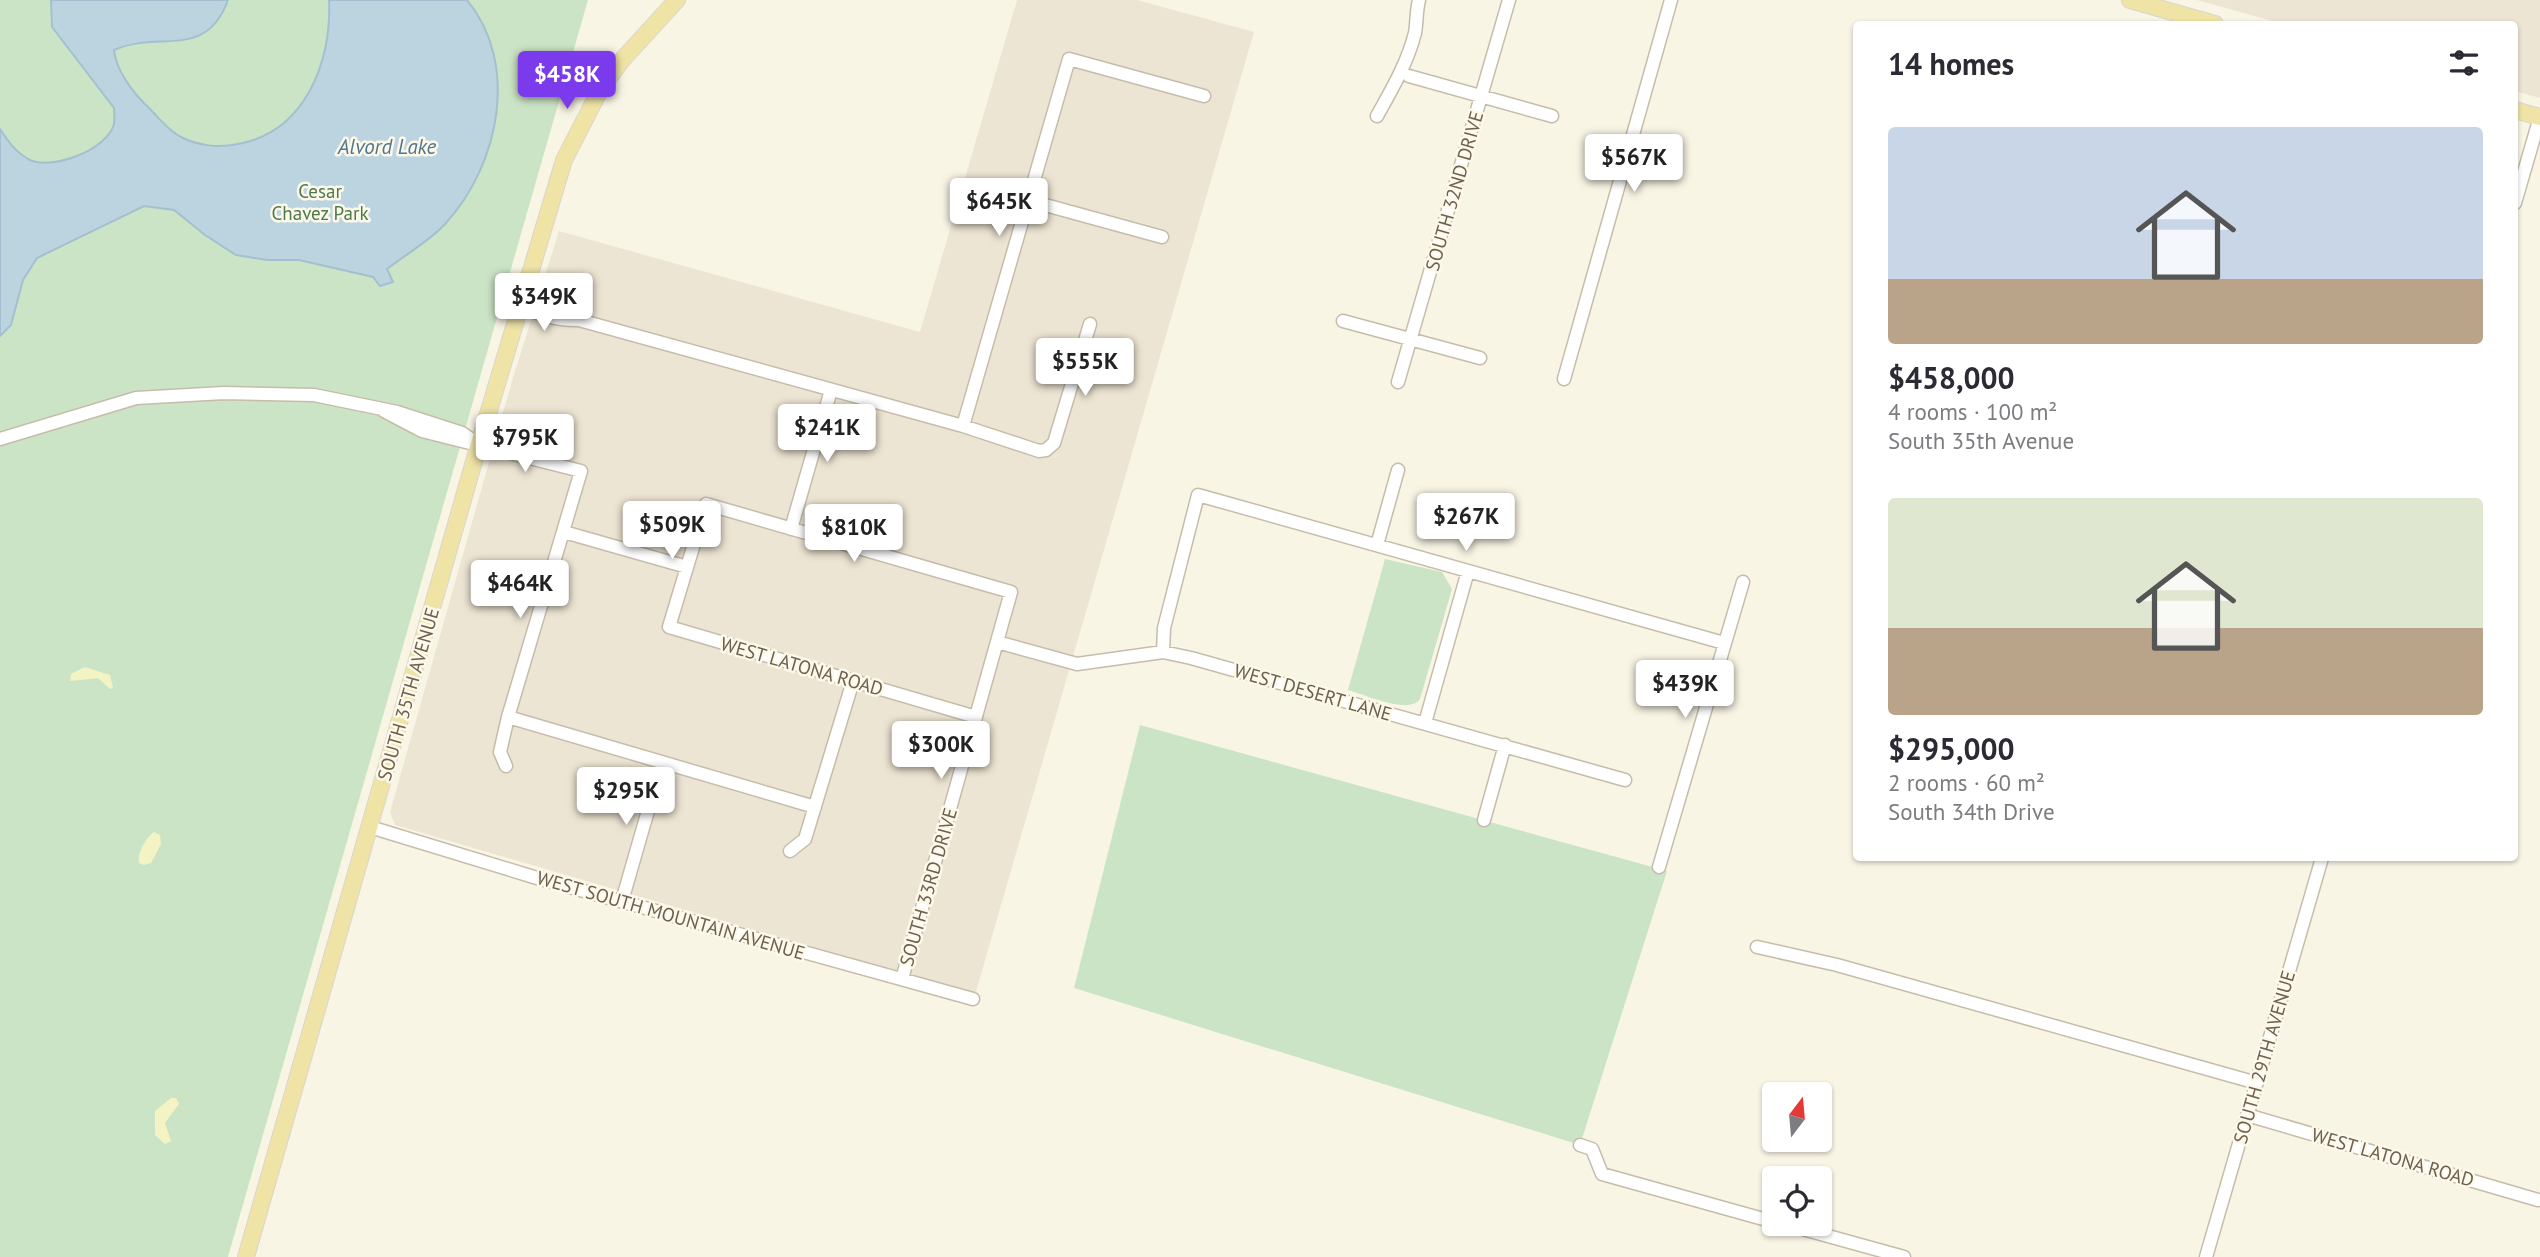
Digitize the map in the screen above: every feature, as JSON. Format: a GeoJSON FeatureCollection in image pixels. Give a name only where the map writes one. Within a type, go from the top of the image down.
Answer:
{"type":"FeatureCollection","features":[{"type":"Feature","properties":{"kind":"main road","name":"SOUTH 35TH AVENUE"},"geometry":{"type":"LineString","coordinates":[[246,1257],[479,444],[564,160],[582,122],[622,60],[677,0]]}},
{"type":"Feature","properties":{"kind":"main road"},"geometry":{"type":"LineString","coordinates":[[2130,0],[2205,21]]}},
{"type":"Feature","properties":{"kind":"main road"},"geometry":{"type":"LineString","coordinates":[[2518,111],[2540,117]]}},
{"type":"Feature","properties":{"kind":"street"},"geometry":{"type":"LineString","coordinates":[[1377,116],[1402,71],[1415,33],[1414,18],[1419,0]]}},
{"type":"Feature","properties":{"kind":"street","name":"SOUTH 32ND DRIVE"},"geometry":{"type":"LineString","coordinates":[[1398,382],[1509,0]]}},
{"type":"Feature","properties":{"kind":"street"},"geometry":{"type":"LineString","coordinates":[[1564,379],[1671,0]]}},
{"type":"Feature","properties":{"kind":"street"},"geometry":{"type":"LineString","coordinates":[[963,426],[1069,59],[1204,96]]}},
{"type":"Feature","properties":{"kind":"street"},"geometry":{"type":"LineString","coordinates":[[1409,76],[1552,116]]}},
{"type":"Feature","properties":{"kind":"street"},"geometry":{"type":"LineString","coordinates":[[2518,193],[2540,117]]}},
{"type":"Feature","properties":{"kind":"street"},"geometry":{"type":"LineString","coordinates":[[1027,200],[1162,237]]}},
{"type":"Feature","properties":{"kind":"street"},"geometry":{"type":"LineString","coordinates":[[520,304],[545,302],[561,307],[579,320],[963,426],[1040,451],[1046,450],[1054,443],[1090,324]]}},
{"type":"Feature","properties":{"kind":"street"},"geometry":{"type":"LineString","coordinates":[[1343,321],[1480,358]]}},
{"type":"Feature","properties":{"kind":"street"},"geometry":{"type":"LineString","coordinates":[[564,532],[687,567],[706,504],[791,529],[831,390]]}},
{"type":"Feature","properties":{"kind":"street"},"geometry":{"type":"LineString","coordinates":[[0,439],[136,398],[224,393],[314,395],[384,411],[422,430],[459,442],[479,444],[581,471],[508,717],[500,752],[506,766]]}},
{"type":"Feature","properties":{"kind":"street"},"geometry":{"type":"LineString","coordinates":[[1377,545],[1398,470]]}},
{"type":"Feature","properties":{"kind":"street"},"geometry":{"type":"LineString","coordinates":[[1163,652],[1164,628],[1198,495],[1724,643]]}},
{"type":"Feature","properties":{"kind":"street","name":"SOUTH 33RD DRIVE"},"geometry":{"type":"LineString","coordinates":[[791,529],[1012,592],[902,979]]}},
{"type":"Feature","properties":{"kind":"street","name":"WEST LATONA ROAD"},"geometry":{"type":"LineString","coordinates":[[687,567],[669,627],[976,717]]}},
{"type":"Feature","properties":{"kind":"street"},"geometry":{"type":"LineString","coordinates":[[1425,723],[1468,570]]}},
{"type":"Feature","properties":{"kind":"street"},"geometry":{"type":"LineString","coordinates":[[1659,867],[1743,582]]}},
{"type":"Feature","properties":{"kind":"street","name":"WEST DESERT LANE"},"geometry":{"type":"LineString","coordinates":[[998,642],[1077,664],[1163,652],[1625,780]]}},
{"type":"Feature","properties":{"kind":"street"},"geometry":{"type":"LineString","coordinates":[[790,851],[805,839],[853,681]]}},
{"type":"Feature","properties":{"kind":"street"},"geometry":{"type":"LineString","coordinates":[[508,717],[816,807]]}},
{"type":"Feature","properties":{"kind":"street"},"geometry":{"type":"LineString","coordinates":[[1484,820],[1505,745]]}},
{"type":"Feature","properties":{"kind":"street"},"geometry":{"type":"LineString","coordinates":[[622,901],[662,762]]}},
{"type":"Feature","properties":{"kind":"street","name":"WEST SOUTH MOUNTAIN AVENUE"},"geometry":{"type":"LineString","coordinates":[[370,827],[972,999]]}},
{"type":"Feature","properties":{"kind":"street","name":"SOUTH 29TH AVENUE"},"geometry":{"type":"LineString","coordinates":[[2206,1257],[2321,861]]}},
{"type":"Feature","properties":{"kind":"street"},"geometry":{"type":"LineString","coordinates":[[1757,947],[1837,965],[2257,1083]]}},
{"type":"Feature","properties":{"kind":"street","name":"WEST LATONA ROAD"},"geometry":{"type":"LineString","coordinates":[[2247,1115],[2538,1200]]}},
{"type":"Feature","properties":{"kind":"street"},"geometry":{"type":"LineString","coordinates":[[1580,1145],[1592,1149],[1602,1174],[1762,1219]]}},
{"type":"Feature","properties":{"kind":"street"},"geometry":{"type":"LineString","coordinates":[[1828,1236],[1904,1257]]}},
{"type":"Feature","properties":{"kind":"shaded area"},"geometry":{"type":"Polygon","coordinates":[[[1017,0],[1137,0],[1254,32],[975,995],[395,825],[390,812],[512,381],[559,231],[920,332],[1017,0]]]}},
{"type":"Feature","properties":{"kind":"shaded area"},"geometry":{"type":"Polygon","coordinates":[[[2197,0],[2540,0],[2540,98],[2518,92],[2518,21],[2272,21],[2197,0]]]}},
{"type":"Feature","properties":{"kind":"green space","name":"Cesar Chavez Park"},"geometry":{"type":"Polygon","coordinates":[[[0,0],[588,0],[228,1257],[0,1257],[0,0]]]}},
{"type":"Feature","properties":{"kind":"green space"},"geometry":{"type":"Polygon","coordinates":[[[1385,559],[1442,572],[1452,589],[1420,699],[1407,705],[1397,705],[1348,690],[1385,559]]]}},
{"type":"Feature","properties":{"kind":"green space"},"geometry":{"type":"Polygon","coordinates":[[[1140,725],[1667,871],[1580,1145],[1074,988],[1140,725]]]}},
{"type":"Feature","properties":{"kind":"sand"},"geometry":{"type":"Polygon","coordinates":[[[85,667],[110,675],[113,688],[110,689],[98,678],[70,681],[71,674],[85,667]]]}},
{"type":"Feature","properties":{"kind":"sand"},"geometry":{"type":"Polygon","coordinates":[[[154,832],[160,835],[161,844],[151,863],[144,865],[139,863],[139,855],[145,841],[154,832]]]}},
{"type":"Feature","properties":{"kind":"sand"},"geometry":{"type":"Polygon","coordinates":[[[171,1098],[176,1098],[179,1104],[165,1123],[171,1141],[165,1144],[155,1135],[155,1111],[171,1098]]]}},
{"type":"Feature","properties":{"kind":"water","name":"Alvord Lake"},"geometry":{"type":"Polygon","coordinates":[[[51,0],[228,0],[219,19],[207,31],[194,37],[148,42],[114,50],[118,66],[127,82],[168,128],[188,140],[223,146],[261,137],[281,125],[297,110],[310,91],[319,70],[329,23],[329,0],[467,0],[483,26],[494,54],[498,83],[490,144],[479,173],[446,223],[387,269],[393,282],[380,286],[373,277],[299,260],[267,260],[236,255],[174,210],[144,206],[37,258],[23,280],[11,325],[0,336],[0,129],[25,157],[40,162],[52,162],[78,156],[90,149],[101,142],[114,124],[114,108],[52,27],[51,0]]]}}]}
